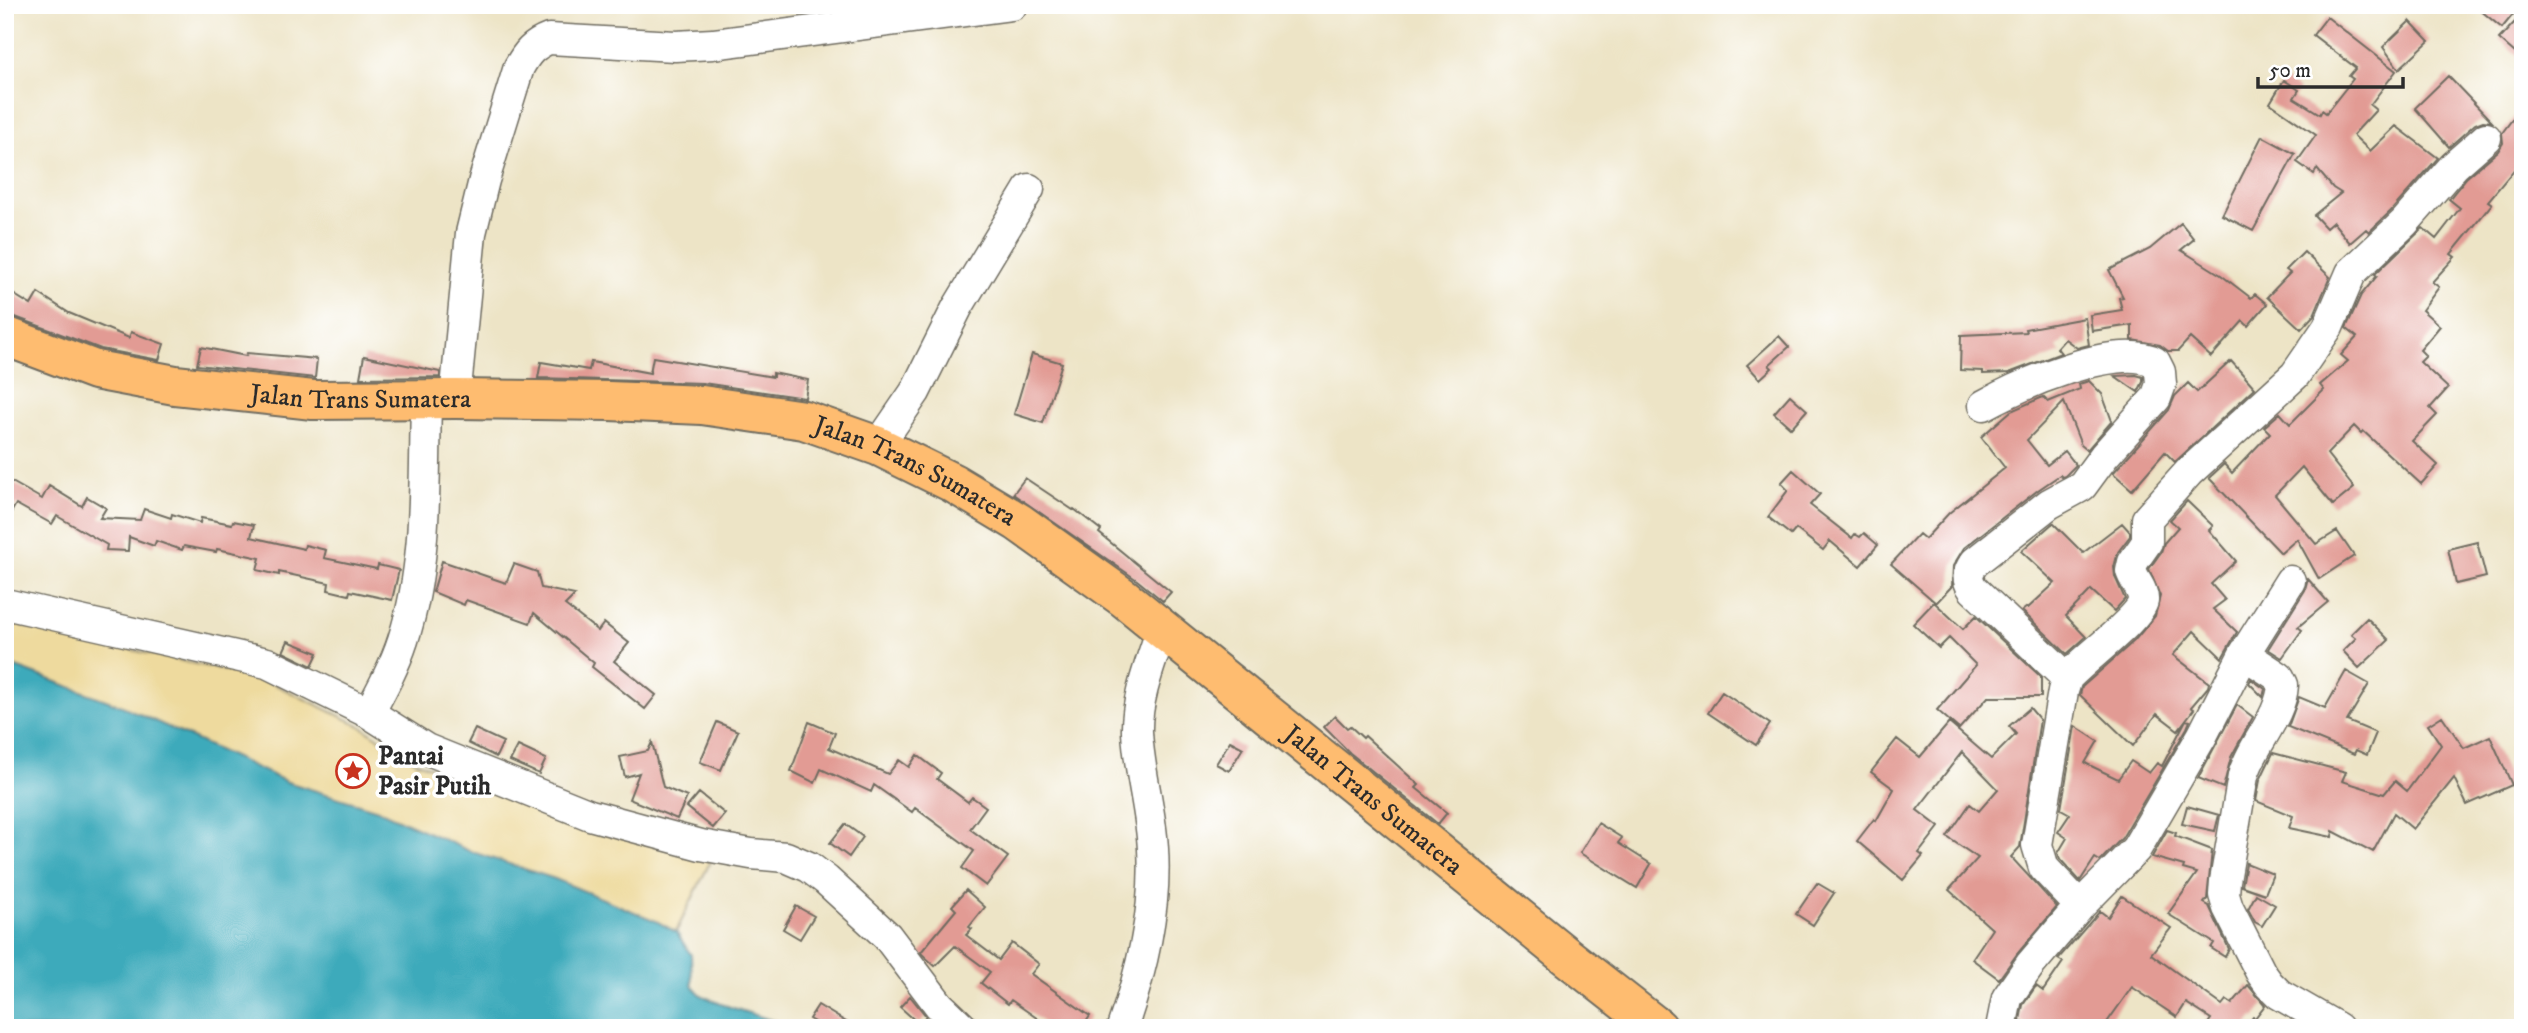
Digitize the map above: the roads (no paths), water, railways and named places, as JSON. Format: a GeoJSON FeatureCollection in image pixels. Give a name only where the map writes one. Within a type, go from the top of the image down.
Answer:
{"type":"FeatureCollection","features":[{"type":"Feature","properties":{"kind":"highway","name":"Jalan Trans Sumatera"},"geometry":{"type":"LineString","coordinates":[[5,336],[95,370],[175,385],[313,400],[609,401],[702,405],[804,420],[878,446],[953,483],[1018,522],[1162,628],[1658,1028]]}},
{"type":"Feature","properties":{"kind":"street"},"geometry":{"type":"LineString","coordinates":[[369,713],[404,638],[422,554],[441,399],[476,206],[519,67],[526,54],[536,44],[549,38],[675,46],[713,44],[1012,5]]}},
{"type":"Feature","properties":{"kind":"street"},"geometry":{"type":"LineString","coordinates":[[2080,906],[2044,868],[2037,845],[2063,691],[2067,678],[2132,618],[2141,606],[2142,593],[2131,574],[2131,568],[2147,542],[2146,522],[2189,472],[2295,374],[2328,327],[2351,273],[2404,223],[2454,166],[2486,138]]}},
{"type":"Feature","properties":{"kind":"street"},"geometry":{"type":"LineString","coordinates":[[878,446],[915,392],[957,308],[1029,189]]}},
{"type":"Feature","properties":{"kind":"street"},"geometry":{"type":"LineString","coordinates":[[1984,405],[2011,390],[2084,364],[2141,357],[2155,362],[2160,372],[2161,384],[2156,398],[2104,456],[2082,486],[2036,514],[1975,562],[1969,571],[1968,579],[1973,589],[2067,678]]}},
{"type":"Feature","properties":{"kind":"street"},"geometry":{"type":"LineString","coordinates":[[2001,1028],[2007,998],[2030,965],[2080,906],[2136,849],[2202,736],[2244,654],[2290,581]]}},
{"type":"Feature","properties":{"kind":"street"},"geometry":{"type":"LineString","coordinates":[[5,604],[267,663],[369,713],[426,749],[590,815],[701,845],[786,857],[809,867],[887,936],[939,1005],[963,1028]]}},
{"type":"Feature","properties":{"kind":"street"},"geometry":{"type":"LineString","coordinates":[[1122,1028],[1150,925],[1153,901],[1153,848],[1137,731],[1140,703],[1162,628]]}},
{"type":"Feature","properties":{"kind":"street"},"geometry":{"type":"LineString","coordinates":[[2244,654],[2279,677],[2283,685],[2280,702],[2247,761],[2224,895],[2228,908],[2269,984],[2278,994],[2338,1028]]}},
{"type":"Feature","properties":{"kind":"water"},"geometry":{"type":"Polygon","coordinates":[[[5,663],[122,706],[287,782],[378,810],[469,851],[555,879],[656,921],[676,932],[691,955],[692,985],[701,995],[795,1028],[5,1028],[5,663]]]}},
{"type":"Feature","properties":{"kind":"place","name":"Pantai Pasir Putih"},"geometry":{"type":"Point","coordinates":[353,771]}}]}
